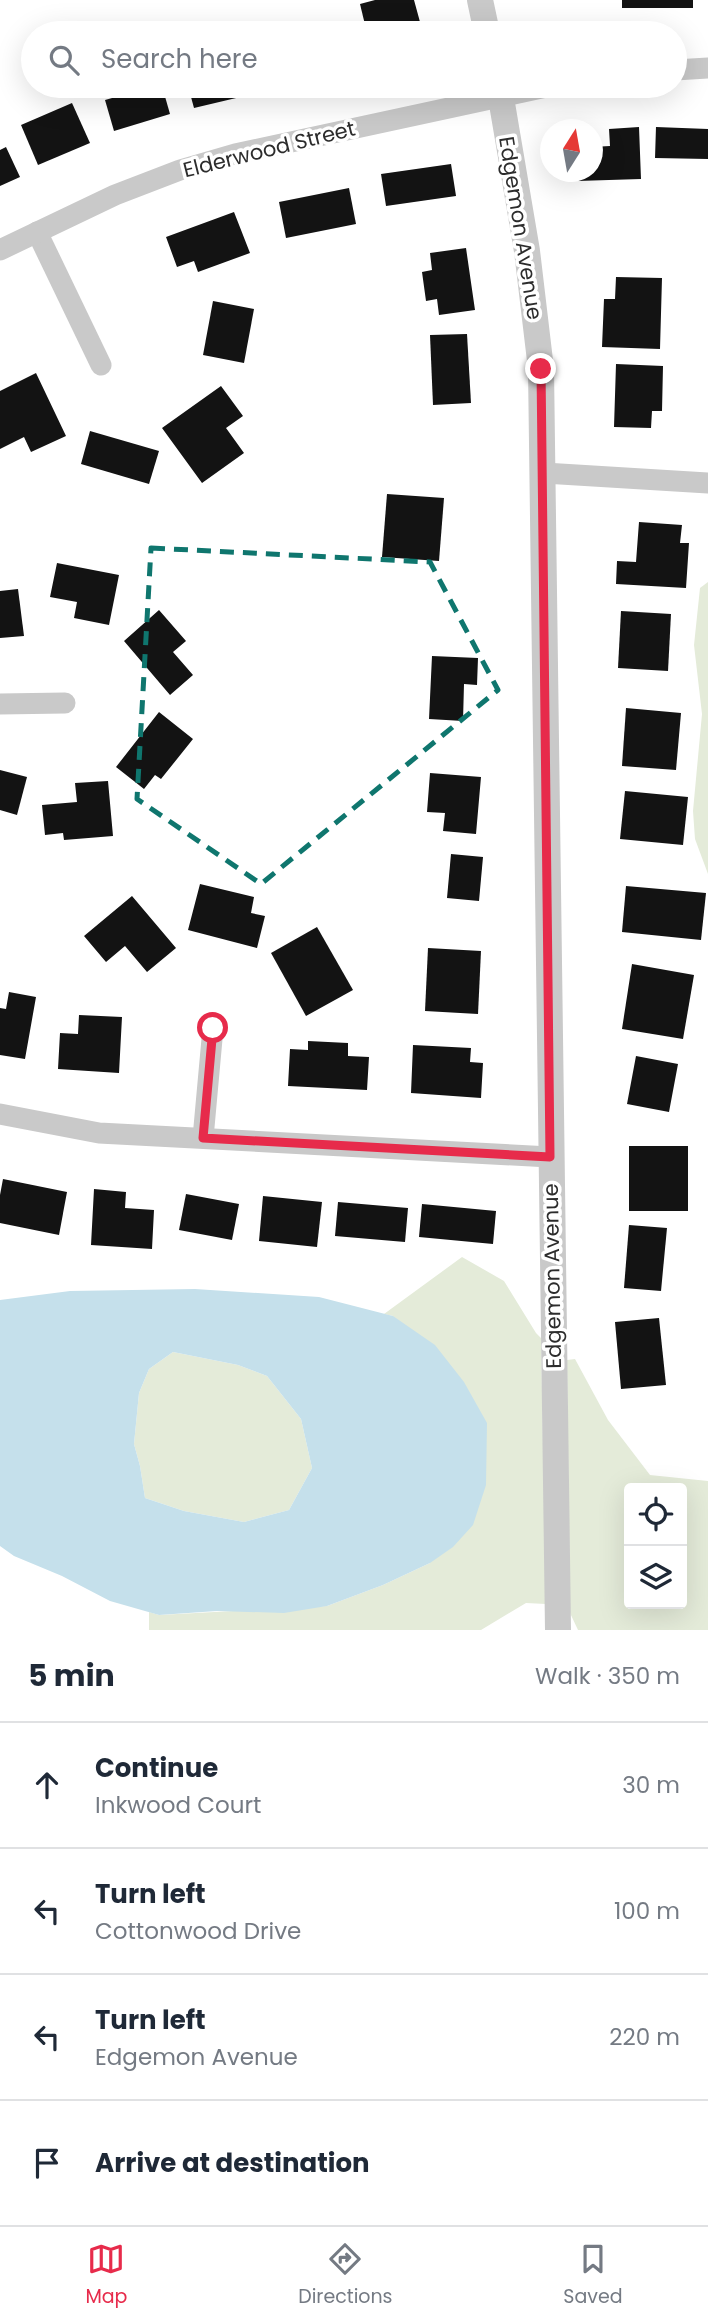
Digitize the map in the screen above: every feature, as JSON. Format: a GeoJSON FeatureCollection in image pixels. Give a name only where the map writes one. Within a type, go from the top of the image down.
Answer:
{"type":"FeatureCollection","features":[{"type":"Feature","properties":{"kind":"street"},"geometry":{"type":"LineString","coordinates":[[480,0],[484,21]]}},
{"type":"Feature","properties":{"kind":"street"},"geometry":{"type":"LineString","coordinates":[[687,69],[708,68]]}},
{"type":"Feature","properties":{"kind":"street","name":"Elderwood Street"},"geometry":{"type":"LineString","coordinates":[[0,250],[115,195],[180,170],[235,154],[471,98]]}},
{"type":"Feature","properties":{"kind":"street","name":"Edgemon Avenue"},"geometry":{"type":"LineString","coordinates":[[501,98],[527,251],[541,369],[558,1630]]}},
{"type":"Feature","properties":{"kind":"street"},"geometry":{"type":"LineString","coordinates":[[37,232],[101,365]]}},
{"type":"Feature","properties":{"kind":"street"},"geometry":{"type":"LineString","coordinates":[[544,472],[708,483]]}},
{"type":"Feature","properties":{"kind":"street"},"geometry":{"type":"LineString","coordinates":[[0,704],[65,703]]}},
{"type":"Feature","properties":{"kind":"street"},"geometry":{"type":"LineString","coordinates":[[203,1138],[213,1028]]}},
{"type":"Feature","properties":{"kind":"street"},"geometry":{"type":"LineString","coordinates":[[0,1114],[99,1133],[550,1157]]}},
{"type":"Feature","properties":{"kind":"highlighted area"},"geometry":{"type":"Polygon","coordinates":[[[151,548],[430,562],[498,690],[261,884],[137,799],[151,548]]]}},
{"type":"Feature","properties":{"kind":"green space"},"geometry":{"type":"Polygon","coordinates":[[[708,582],[708,874],[695,839],[693,811],[702,714],[694,645],[700,588],[708,582]]]}},
{"type":"Feature","properties":{"kind":"green space"},"geometry":{"type":"Polygon","coordinates":[[[462,1257],[504,1281],[541,1338],[546,1604],[526,1603],[481,1630],[149,1630],[149,1612],[159,1615],[327,1606],[383,1585],[430,1563],[393,1316],[384,1314],[462,1257]]]}},
{"type":"Feature","properties":{"kind":"green space"},"geometry":{"type":"Polygon","coordinates":[[[173,1352],[238,1365],[267,1376],[301,1419],[312,1468],[289,1510],[244,1522],[184,1511],[145,1498],[134,1444],[139,1393],[149,1369],[173,1352]]]}},
{"type":"Feature","properties":{"kind":"green space"},"geometry":{"type":"Polygon","coordinates":[[[575,1359],[608,1420],[650,1475],[708,1481],[708,1630],[578,1630],[570,1613],[567,1360],[575,1359]]]}},
{"type":"Feature","properties":{"kind":"water"},"geometry":{"type":"Polygon","coordinates":[[[195,1289],[319,1297],[393,1316],[435,1345],[464,1382],[487,1423],[486,1485],[473,1525],[453,1547],[430,1563],[383,1585],[327,1606],[284,1613],[217,1611],[159,1615],[110,1601],[62,1576],[14,1556],[0,1546],[0,1300],[70,1291],[195,1289]],[[173,1352],[149,1369],[139,1393],[134,1444],[145,1498],[184,1511],[244,1522],[289,1510],[312,1468],[301,1419],[267,1376],[238,1365],[173,1352]]]}},
{"type":"Feature","properties":{"kind":"building"},"geometry":{"type":"Polygon","coordinates":[[[375,0],[414,0],[420,21],[364,21],[360,4],[375,0]]]}},
{"type":"Feature","properties":{"kind":"building"},"geometry":{"type":"Polygon","coordinates":[[[622,0],[693,0],[693,8],[622,8],[622,0]]]}},
{"type":"Feature","properties":{"kind":"building"},"geometry":{"type":"Polygon","coordinates":[[[165,98],[170,114],[114,131],[105,100],[165,98]]]}},
{"type":"Feature","properties":{"kind":"building"},"geometry":{"type":"Polygon","coordinates":[[[191,98],[236,98],[194,108],[191,98]]]}},
{"type":"Feature","properties":{"kind":"building"},"geometry":{"type":"Polygon","coordinates":[[[72,103],[90,143],[38,165],[21,125],[72,103]]]}},
{"type":"Feature","properties":{"kind":"building"},"geometry":{"type":"Polygon","coordinates":[[[639,127],[641,179],[603,180],[603,146],[610,146],[609,129],[639,127]]]}},
{"type":"Feature","properties":{"kind":"building"},"geometry":{"type":"Polygon","coordinates":[[[656,127],[708,129],[708,159],[655,158],[656,127]]]}},
{"type":"Feature","properties":{"kind":"building"},"geometry":{"type":"Polygon","coordinates":[[[6,147],[20,177],[0,186],[0,150],[6,147]]]}},
{"type":"Feature","properties":{"kind":"building"},"geometry":{"type":"Polygon","coordinates":[[[451,164],[456,196],[386,206],[381,174],[451,164]]]}},
{"type":"Feature","properties":{"kind":"building"},"geometry":{"type":"Polygon","coordinates":[[[349,188],[356,224],[286,238],[279,202],[349,188]]]}},
{"type":"Feature","properties":{"kind":"building"},"geometry":{"type":"Polygon","coordinates":[[[234,212],[250,253],[198,272],[194,261],[177,267],[166,237],[234,212]]]}},
{"type":"Feature","properties":{"kind":"building"},"geometry":{"type":"Polygon","coordinates":[[[466,248],[475,310],[439,315],[437,299],[426,301],[422,272],[432,270],[430,253],[466,248]]]}},
{"type":"Feature","properties":{"kind":"building"},"geometry":{"type":"Polygon","coordinates":[[[616,277],[662,278],[660,349],[602,347],[604,299],[615,299],[616,277]]]}},
{"type":"Feature","properties":{"kind":"building"},"geometry":{"type":"Polygon","coordinates":[[[213,301],[254,309],[244,363],[203,355],[213,301]]]}},
{"type":"Feature","properties":{"kind":"building"},"geometry":{"type":"Polygon","coordinates":[[[467,334],[471,403],[433,405],[430,335],[467,334]]]}},
{"type":"Feature","properties":{"kind":"building"},"geometry":{"type":"Polygon","coordinates":[[[616,364],[663,366],[662,411],[652,411],[651,428],[614,427],[616,364]]]}},
{"type":"Feature","properties":{"kind":"building"},"geometry":{"type":"Polygon","coordinates":[[[36,373],[66,436],[31,452],[24,437],[0,449],[0,391],[36,373]]]}},
{"type":"Feature","properties":{"kind":"building"},"geometry":{"type":"Polygon","coordinates":[[[221,386],[243,416],[226,428],[244,453],[202,483],[162,428],[221,386]]]}},
{"type":"Feature","properties":{"kind":"building"},"geometry":{"type":"Polygon","coordinates":[[[90,431],[159,451],[149,484],[81,464],[90,431]]]}},
{"type":"Feature","properties":{"kind":"building"},"geometry":{"type":"Polygon","coordinates":[[[387,494],[444,498],[439,561],[382,557],[387,494]]]}},
{"type":"Feature","properties":{"kind":"building"},"geometry":{"type":"Polygon","coordinates":[[[639,522],[682,525],[680,543],[689,543],[686,588],[616,584],[617,561],[636,562],[639,522]]]}},
{"type":"Feature","properties":{"kind":"building"},"geometry":{"type":"Polygon","coordinates":[[[57,563],[119,575],[109,625],[74,618],[77,602],[50,597],[57,563]]]}},
{"type":"Feature","properties":{"kind":"building"},"geometry":{"type":"Polygon","coordinates":[[[18,589],[24,636],[0,638],[0,591],[18,589]]]}},
{"type":"Feature","properties":{"kind":"building"},"geometry":{"type":"Polygon","coordinates":[[[159,610],[186,641],[173,652],[193,675],[170,695],[124,641],[159,610]]]}},
{"type":"Feature","properties":{"kind":"building"},"geometry":{"type":"Polygon","coordinates":[[[621,611],[671,614],[668,671],[618,668],[621,611]]]}},
{"type":"Feature","properties":{"kind":"building"},"geometry":{"type":"Polygon","coordinates":[[[432,656],[478,658],[477,685],[464,684],[463,721],[429,719],[432,656]]]}},
{"type":"Feature","properties":{"kind":"building"},"geometry":{"type":"Polygon","coordinates":[[[626,708],[681,713],[676,770],[622,766],[626,708]]]}},
{"type":"Feature","properties":{"kind":"building"},"geometry":{"type":"Polygon","coordinates":[[[159,712],[193,739],[161,779],[155,775],[144,789],[116,767],[159,712]]]}},
{"type":"Feature","properties":{"kind":"building"},"geometry":{"type":"Polygon","coordinates":[[[0,770],[27,777],[17,815],[0,810],[0,770]]]}},
{"type":"Feature","properties":{"kind":"building"},"geometry":{"type":"Polygon","coordinates":[[[430,773],[481,777],[476,834],[443,831],[445,813],[427,812],[430,773]]]}},
{"type":"Feature","properties":{"kind":"building"},"geometry":{"type":"Polygon","coordinates":[[[108,781],[113,836],[64,840],[63,833],[45,835],[42,805],[77,802],[75,783],[108,781]]]}},
{"type":"Feature","properties":{"kind":"building"},"geometry":{"type":"Polygon","coordinates":[[[625,791],[688,797],[683,845],[620,839],[625,791]]]}},
{"type":"Feature","properties":{"kind":"building"},"geometry":{"type":"Polygon","coordinates":[[[451,854],[483,857],[479,901],[447,898],[451,854]]]}},
{"type":"Feature","properties":{"kind":"building"},"geometry":{"type":"Polygon","coordinates":[[[200,884],[254,897],[251,913],[265,916],[257,948],[188,930],[200,884]]]}},
{"type":"Feature","properties":{"kind":"building"},"geometry":{"type":"Polygon","coordinates":[[[626,886],[706,893],[701,940],[622,932],[626,886]]]}},
{"type":"Feature","properties":{"kind":"building"},"geometry":{"type":"Polygon","coordinates":[[[132,896],[176,948],[147,972],[125,946],[106,962],[84,936],[132,896]]]}},
{"type":"Feature","properties":{"kind":"building"},"geometry":{"type":"Polygon","coordinates":[[[317,927],[353,990],[306,1016],[271,953],[317,927]]]}},
{"type":"Feature","properties":{"kind":"building"},"geometry":{"type":"Polygon","coordinates":[[[428,948],[481,951],[478,1014],[425,1011],[428,948]]]}},
{"type":"Feature","properties":{"kind":"building"},"geometry":{"type":"Polygon","coordinates":[[[632,964],[694,975],[683,1039],[622,1029],[632,964]]]}},
{"type":"Feature","properties":{"kind":"building"},"geometry":{"type":"Polygon","coordinates":[[[9,992],[36,997],[25,1059],[0,1055],[0,1008],[6,1009],[9,992]]]}},
{"type":"Feature","properties":{"kind":"building"},"geometry":{"type":"Polygon","coordinates":[[[79,1015],[122,1017],[119,1073],[58,1069],[60,1033],[78,1034],[79,1015]]]}},
{"type":"Feature","properties":{"kind":"building"},"geometry":{"type":"Polygon","coordinates":[[[308,1041],[348,1043],[348,1056],[369,1057],[367,1090],[288,1086],[290,1049],[308,1050],[308,1041]]]}},
{"type":"Feature","properties":{"kind":"building"},"geometry":{"type":"Polygon","coordinates":[[[413,1045],[471,1048],[470,1062],[483,1063],[481,1098],[411,1093],[413,1045]]]}},
{"type":"Feature","properties":{"kind":"building"},"geometry":{"type":"Polygon","coordinates":[[[636,1056],[678,1064],[669,1112],[627,1104],[636,1056]]]}},
{"type":"Feature","properties":{"kind":"building"},"geometry":{"type":"Polygon","coordinates":[[[629,1146],[688,1146],[688,1211],[629,1211],[629,1146]]]}},
{"type":"Feature","properties":{"kind":"building"},"geometry":{"type":"Polygon","coordinates":[[[3,1179],[67,1192],[59,1235],[0,1223],[3,1179]]]}},
{"type":"Feature","properties":{"kind":"building"},"geometry":{"type":"Polygon","coordinates":[[[94,1189],[126,1192],[125,1208],[154,1210],[152,1249],[91,1245],[94,1189]]]}},
{"type":"Feature","properties":{"kind":"building"},"geometry":{"type":"Polygon","coordinates":[[[186,1194],[239,1204],[232,1240],[179,1230],[186,1194]]]}},
{"type":"Feature","properties":{"kind":"building"},"geometry":{"type":"Polygon","coordinates":[[[263,1196],[322,1202],[317,1247],[259,1241],[263,1196]]]}},
{"type":"Feature","properties":{"kind":"building"},"geometry":{"type":"Polygon","coordinates":[[[338,1202],[408,1208],[405,1242],[335,1236],[338,1202]]]}},
{"type":"Feature","properties":{"kind":"building"},"geometry":{"type":"Polygon","coordinates":[[[422,1204],[496,1211],[493,1244],[419,1237],[422,1204]]]}},
{"type":"Feature","properties":{"kind":"building"},"geometry":{"type":"Polygon","coordinates":[[[629,1225],[667,1228],[661,1291],[624,1288],[629,1225]]]}},
{"type":"Feature","properties":{"kind":"building"},"geometry":{"type":"Polygon","coordinates":[[[659,1318],[666,1385],[621,1389],[615,1322],[659,1318]]]}},
{"type":"Feature","properties":{"kind":"route"},"geometry":{"type":"LineString","coordinates":[[213,1028],[203,1138],[550,1157],[541,369]]}}]}
